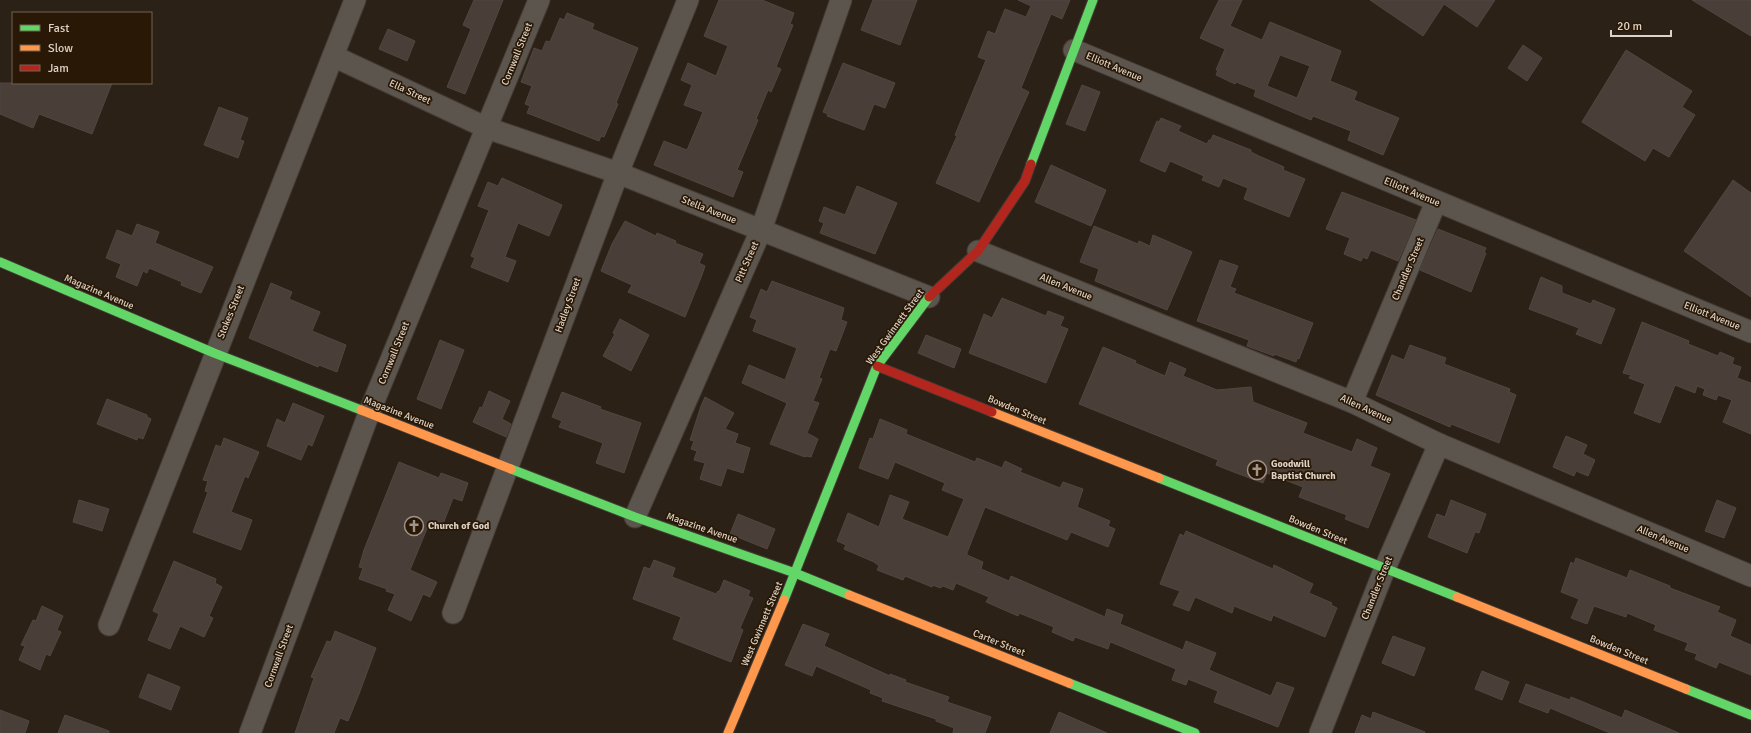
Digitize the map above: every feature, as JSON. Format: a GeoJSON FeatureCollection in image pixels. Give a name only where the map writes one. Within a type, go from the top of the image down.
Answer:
{"type":"FeatureCollection","features":[{"type":"Feature","properties":{"kind":"street","name":"Stokes Street"},"geometry":{"type":"LineString","coordinates":[[108,625],[214,353],[355,0]]}},
{"type":"Feature","properties":{"kind":"street","name":"Cornwall Street"},"geometry":{"type":"LineString","coordinates":[[250,733],[369,413],[539,0]]}},
{"type":"Feature","properties":{"kind":"street","name":"Hadley Street"},"geometry":{"type":"LineString","coordinates":[[454,613],[618,173],[688,0]]}},
{"type":"Feature","properties":{"kind":"street","name":"Pitt Street"},"geometry":{"type":"LineString","coordinates":[[635,517],[761,230],[841,0]]}},
{"type":"Feature","properties":{"kind":"street","name":"West Gwinnett Street"},"geometry":{"type":"LineString","coordinates":[[728,733],[795,573],[877,366],[929,297],[978,251],[1024,181],[1093,0]]}},
{"type":"Feature","properties":{"kind":"street","name":"Elliott Avenue"},"geometry":{"type":"LineString","coordinates":[[1074,50],[1751,332]]}},
{"type":"Feature","properties":{"kind":"street","name":"Ella Street"},"geometry":{"type":"LineString","coordinates":[[333,56],[487,128]]}},
{"type":"Feature","properties":{"kind":"street","name":"Stella Avenue"},"geometry":{"type":"LineString","coordinates":[[487,128],[618,173],[929,297]]}},
{"type":"Feature","properties":{"kind":"street","name":"Chandler Street"},"geometry":{"type":"LineString","coordinates":[[1352,402],[1436,202]]}},
{"type":"Feature","properties":{"kind":"street","name":"Allen Avenue"},"geometry":{"type":"LineString","coordinates":[[978,251],[1352,402],[1438,444],[1751,576]]}},
{"type":"Feature","properties":{"kind":"street","name":"Magazine Avenue"},"geometry":{"type":"LineString","coordinates":[[0,262],[214,353],[635,517],[795,573]]}},
{"type":"Feature","properties":{"kind":"street","name":"Bowden Street"},"geometry":{"type":"LineString","coordinates":[[877,366],[1751,715]]}},
{"type":"Feature","properties":{"kind":"street","name":"Chandler Street"},"geometry":{"type":"LineString","coordinates":[[1320,733],[1384,568],[1438,444]]}},
{"type":"Feature","properties":{"kind":"street","name":"Carter Street"},"geometry":{"type":"LineString","coordinates":[[795,573],[1195,733]]}},
{"type":"Feature","properties":{"kind":"building"},"geometry":{"type":"Polygon","coordinates":[[[474,0],[503,0],[465,94],[447,87],[471,29],[463,25],[474,0]]]}},
{"type":"Feature","properties":{"kind":"building"},"geometry":{"type":"Polygon","coordinates":[[[719,0],[762,0],[794,13],[790,24],[793,25],[776,67],[781,69],[771,92],[768,90],[756,119],[758,120],[737,170],[743,172],[733,197],[654,165],[664,141],[687,150],[703,112],[684,105],[692,85],[681,80],[688,63],[716,76],[728,46],[704,36],[719,0]]]}},
{"type":"Feature","properties":{"kind":"building"},"geometry":{"type":"Polygon","coordinates":[[[873,0],[917,0],[900,45],[861,30],[873,0]]]}},
{"type":"Feature","properties":{"kind":"building"},"geometry":{"type":"Polygon","coordinates":[[[1018,0],[1070,0],[1062,19],[1051,14],[1021,88],[1029,92],[979,202],[936,183],[957,136],[955,135],[986,60],[978,57],[988,31],[995,34],[1005,9],[1026,17],[1031,6],[1018,0]]]}},
{"type":"Feature","properties":{"kind":"building"},"geometry":{"type":"Polygon","coordinates":[[[1219,0],[1242,0],[1230,26],[1262,40],[1270,22],[1341,51],[1330,81],[1357,92],[1354,100],[1399,118],[1383,155],[1348,140],[1351,131],[1313,116],[1311,120],[1254,96],[1256,90],[1236,82],[1235,84],[1216,75],[1218,70],[1216,70],[1225,49],[1200,38],[1219,0]],[[1280,55],[1267,86],[1297,98],[1310,66],[1280,55]]]}},
{"type":"Feature","properties":{"kind":"building"},"geometry":{"type":"Polygon","coordinates":[[[1370,0],[1495,0],[1477,27],[1444,4],[1423,36],[1370,0]]]}},
{"type":"Feature","properties":{"kind":"building"},"geometry":{"type":"Polygon","coordinates":[[[1692,0],[1751,0],[1751,36],[1692,0]]]}},
{"type":"Feature","properties":{"kind":"building"},"geometry":{"type":"Polygon","coordinates":[[[567,13],[594,24],[592,29],[638,48],[616,103],[618,104],[604,137],[601,136],[599,141],[527,113],[530,106],[525,104],[532,86],[521,82],[534,48],[542,51],[546,41],[550,42],[560,18],[564,20],[567,13]]]}},
{"type":"Feature","properties":{"kind":"building"},"geometry":{"type":"Polygon","coordinates":[[[388,29],[415,41],[407,61],[379,49],[388,29]]]}},
{"type":"Feature","properties":{"kind":"building"},"geometry":{"type":"Polygon","coordinates":[[[1523,45],[1542,58],[1527,81],[1508,68],[1523,45]]]}},
{"type":"Feature","properties":{"kind":"building"},"geometry":{"type":"Polygon","coordinates":[[[1626,50],[1692,91],[1682,107],[1695,115],[1669,157],[1653,148],[1645,161],[1582,122],[1626,50]]]}},
{"type":"Feature","properties":{"kind":"building"},"geometry":{"type":"Polygon","coordinates":[[[843,63],[895,83],[885,108],[874,104],[864,130],[827,116],[828,114],[823,112],[843,63]]]}},
{"type":"Feature","properties":{"kind":"building"},"geometry":{"type":"Polygon","coordinates":[[[0,83],[112,84],[92,134],[39,114],[33,128],[0,114],[0,83]]]}},
{"type":"Feature","properties":{"kind":"building"},"geometry":{"type":"Polygon","coordinates":[[[1082,85],[1100,92],[1085,131],[1066,124],[1082,85]]]}},
{"type":"Feature","properties":{"kind":"building"},"geometry":{"type":"Polygon","coordinates":[[[219,107],[248,118],[240,140],[244,141],[238,158],[204,145],[219,107]]]}},
{"type":"Feature","properties":{"kind":"building"},"geometry":{"type":"Polygon","coordinates":[[[1161,118],[1181,126],[1178,131],[1207,144],[1213,135],[1251,150],[1251,152],[1284,167],[1283,170],[1305,179],[1289,217],[1244,199],[1248,188],[1223,178],[1219,187],[1202,180],[1204,176],[1170,161],[1165,172],[1140,161],[1157,121],[1159,122],[1161,118]]]}},
{"type":"Feature","properties":{"kind":"building"},"geometry":{"type":"Polygon","coordinates":[[[1051,165],[1106,190],[1091,226],[1035,202],[1051,165]]]}},
{"type":"Feature","properties":{"kind":"building"},"geometry":{"type":"Polygon","coordinates":[[[502,178],[562,205],[549,236],[518,223],[505,257],[516,261],[508,282],[471,267],[475,258],[471,256],[489,210],[478,206],[488,182],[498,186],[502,178]]]}},
{"type":"Feature","properties":{"kind":"building"},"geometry":{"type":"Polygon","coordinates":[[[1733,180],[1751,193],[1751,297],[1684,251],[1733,180]]]}},
{"type":"Feature","properties":{"kind":"building"},"geometry":{"type":"Polygon","coordinates":[[[857,186],[897,203],[875,254],[820,233],[824,223],[819,221],[824,207],[845,215],[857,186]]]}},
{"type":"Feature","properties":{"kind":"building"},"geometry":{"type":"Polygon","coordinates":[[[1342,192],[1416,220],[1398,261],[1371,250],[1367,259],[1363,257],[1361,261],[1344,254],[1350,238],[1326,229],[1342,192]]]}},
{"type":"Feature","properties":{"kind":"building"},"geometry":{"type":"Polygon","coordinates":[[[625,221],[656,236],[657,233],[676,241],[675,243],[703,254],[699,263],[705,266],[685,317],[628,292],[632,285],[601,271],[612,244],[625,221]]]}},
{"type":"Feature","properties":{"kind":"building"},"geometry":{"type":"Polygon","coordinates":[[[137,224],[159,232],[155,243],[213,267],[201,293],[181,285],[182,282],[149,268],[147,273],[143,271],[137,286],[116,277],[121,264],[106,258],[117,230],[132,236],[137,224]]]}},
{"type":"Feature","properties":{"kind":"building"},"geometry":{"type":"Polygon","coordinates":[[[1094,226],[1138,244],[1139,241],[1150,246],[1153,235],[1192,252],[1167,310],[1095,281],[1099,269],[1080,262],[1094,226]]]}},
{"type":"Feature","properties":{"kind":"building"},"geometry":{"type":"Polygon","coordinates":[[[1438,229],[1486,248],[1484,253],[1486,253],[1471,292],[1420,270],[1438,229]]]}},
{"type":"Feature","properties":{"kind":"building"},"geometry":{"type":"Polygon","coordinates":[[[1220,260],[1238,266],[1230,287],[1236,289],[1234,293],[1313,323],[1299,359],[1297,358],[1296,362],[1247,346],[1249,340],[1197,321],[1220,260]]]}},
{"type":"Feature","properties":{"kind":"building"},"geometry":{"type":"Polygon","coordinates":[[[1541,277],[1562,286],[1562,293],[1591,304],[1593,300],[1615,309],[1601,344],[1576,334],[1579,328],[1529,309],[1541,277]]]}},
{"type":"Feature","properties":{"kind":"building"},"geometry":{"type":"Polygon","coordinates":[[[772,281],[844,308],[841,320],[847,322],[836,351],[830,349],[819,378],[822,379],[813,401],[819,403],[807,433],[818,439],[811,457],[805,457],[770,444],[787,403],[742,383],[749,365],[785,380],[797,348],[753,331],[757,320],[750,317],[761,289],[767,292],[772,281]]]}},
{"type":"Feature","properties":{"kind":"building"},"geometry":{"type":"Polygon","coordinates":[[[271,283],[292,292],[289,299],[320,312],[312,331],[346,345],[337,372],[319,365],[318,367],[249,338],[271,283]]]}},
{"type":"Feature","properties":{"kind":"building"},"geometry":{"type":"Polygon","coordinates":[[[1002,298],[1046,316],[1048,311],[1064,317],[1060,326],[1068,329],[1046,383],[969,353],[984,314],[992,318],[1002,298]]]}},
{"type":"Feature","properties":{"kind":"building"},"geometry":{"type":"Polygon","coordinates":[[[620,319],[649,335],[631,371],[603,356],[615,334],[613,333],[620,319]]]}},
{"type":"Feature","properties":{"kind":"building"},"geometry":{"type":"Polygon","coordinates":[[[1642,322],[1689,341],[1688,344],[1718,356],[1720,352],[1734,358],[1732,364],[1741,367],[1737,378],[1751,383],[1751,434],[1723,422],[1732,400],[1718,395],[1716,400],[1703,395],[1705,389],[1697,386],[1695,393],[1675,385],[1660,423],[1634,413],[1645,384],[1629,378],[1631,375],[1623,373],[1642,322]]]}},
{"type":"Feature","properties":{"kind":"building"},"geometry":{"type":"Polygon","coordinates":[[[926,335],[961,349],[954,368],[918,353],[926,335]]]}},
{"type":"Feature","properties":{"kind":"building"},"geometry":{"type":"Polygon","coordinates":[[[440,340],[464,350],[441,409],[417,399],[440,340]]]}},
{"type":"Feature","properties":{"kind":"building"},"geometry":{"type":"Polygon","coordinates":[[[1410,345],[1446,358],[1444,364],[1510,389],[1509,392],[1516,395],[1499,443],[1451,424],[1450,427],[1376,395],[1392,355],[1404,360],[1410,345]]]}},
{"type":"Feature","properties":{"kind":"building"},"geometry":{"type":"Polygon","coordinates":[[[1103,347],[1136,361],[1135,363],[1165,376],[1170,362],[1186,369],[1183,376],[1217,390],[1251,387],[1253,402],[1307,423],[1303,433],[1352,452],[1357,439],[1377,448],[1370,466],[1390,474],[1368,528],[1345,519],[1347,515],[1299,497],[1303,487],[1267,473],[1263,483],[1216,465],[1218,460],[1079,404],[1103,347]]]}},
{"type":"Feature","properties":{"kind":"building"},"geometry":{"type":"Polygon","coordinates":[[[489,391],[510,401],[502,419],[511,424],[506,437],[473,422],[480,407],[482,408],[489,391]]]}},
{"type":"Feature","properties":{"kind":"building"},"geometry":{"type":"Polygon","coordinates":[[[562,392],[601,407],[600,409],[641,423],[624,473],[596,463],[603,443],[559,427],[562,421],[552,417],[562,392]]]}},
{"type":"Feature","properties":{"kind":"building"},"geometry":{"type":"Polygon","coordinates":[[[705,397],[734,413],[725,429],[738,434],[735,443],[750,448],[743,473],[727,468],[721,486],[700,479],[705,463],[694,460],[697,451],[691,449],[694,441],[690,440],[705,397]]]}},
{"type":"Feature","properties":{"kind":"building"},"geometry":{"type":"Polygon","coordinates":[[[107,399],[147,415],[147,417],[151,419],[143,439],[138,437],[137,440],[97,424],[107,399]]]}},
{"type":"Feature","properties":{"kind":"building"},"geometry":{"type":"Polygon","coordinates":[[[293,403],[324,416],[312,446],[308,444],[301,460],[267,446],[277,419],[285,423],[293,403]]]}},
{"type":"Feature","properties":{"kind":"building"},"geometry":{"type":"Polygon","coordinates":[[[880,419],[907,430],[906,434],[975,462],[977,458],[1002,468],[1005,461],[1022,469],[1020,472],[1060,488],[1063,482],[1083,489],[1077,507],[1110,521],[1108,526],[1115,529],[1108,547],[1071,532],[1067,540],[985,507],[967,555],[983,562],[981,569],[1009,581],[1011,576],[1105,617],[1107,609],[1123,615],[1120,624],[1183,650],[1186,641],[1216,653],[1209,670],[1271,696],[1277,682],[1294,688],[1278,727],[1214,702],[1218,691],[1188,679],[1186,685],[1172,680],[1176,669],[1113,643],[1110,642],[1108,649],[1075,637],[1073,641],[1052,632],[1054,627],[1019,613],[1018,616],[986,602],[989,597],[956,583],[953,590],[943,586],[940,588],[933,585],[932,587],[905,576],[903,580],[877,570],[879,566],[874,562],[844,549],[846,545],[837,541],[848,513],[879,527],[890,495],[909,502],[902,519],[948,537],[964,499],[942,490],[945,483],[895,462],[888,479],[859,468],[870,438],[873,439],[880,419]]]}},
{"type":"Feature","properties":{"kind":"building"},"geometry":{"type":"Polygon","coordinates":[[[1566,436],[1587,445],[1583,454],[1595,460],[1588,476],[1576,471],[1574,476],[1553,467],[1566,436]]]}},
{"type":"Feature","properties":{"kind":"building"},"geometry":{"type":"Polygon","coordinates":[[[224,438],[259,452],[248,478],[245,476],[231,512],[252,520],[241,550],[193,532],[208,492],[205,491],[208,481],[203,480],[216,445],[221,447],[224,438]]]}},
{"type":"Feature","properties":{"kind":"building"},"geometry":{"type":"Polygon","coordinates":[[[399,462],[439,478],[441,473],[468,483],[462,501],[453,498],[443,524],[431,519],[410,570],[437,582],[430,597],[423,594],[411,621],[388,610],[395,594],[386,591],[387,589],[359,579],[363,568],[359,567],[364,550],[399,462]]]}},
{"type":"Feature","properties":{"kind":"building"},"geometry":{"type":"Polygon","coordinates":[[[79,500],[109,509],[102,531],[73,522],[79,500]]]}},
{"type":"Feature","properties":{"kind":"building"},"geometry":{"type":"Polygon","coordinates":[[[1451,500],[1486,514],[1479,533],[1475,532],[1467,553],[1428,537],[1437,514],[1445,517],[1451,500]]]}},
{"type":"Feature","properties":{"kind":"building"},"geometry":{"type":"Polygon","coordinates":[[[1717,500],[1736,508],[1724,538],[1705,531],[1717,500]]]}},
{"type":"Feature","properties":{"kind":"building"},"geometry":{"type":"Polygon","coordinates":[[[738,514],[775,529],[767,549],[730,534],[738,514]]]}},
{"type":"Feature","properties":{"kind":"building"},"geometry":{"type":"Polygon","coordinates":[[[1186,531],[1273,569],[1274,565],[1313,584],[1309,593],[1332,603],[1331,605],[1337,608],[1325,637],[1273,615],[1271,621],[1234,606],[1232,613],[1195,597],[1189,611],[1173,605],[1180,591],[1160,584],[1180,534],[1184,536],[1186,531]]]}},
{"type":"Feature","properties":{"kind":"building"},"geometry":{"type":"Polygon","coordinates":[[[1576,558],[1627,578],[1630,570],[1670,586],[1670,588],[1720,607],[1717,612],[1736,620],[1730,636],[1751,645],[1751,675],[1719,662],[1716,668],[1695,659],[1697,654],[1685,650],[1688,643],[1654,630],[1656,625],[1627,613],[1626,617],[1594,606],[1587,624],[1571,618],[1579,599],[1561,592],[1571,562],[1574,564],[1576,558]]]}},
{"type":"Feature","properties":{"kind":"building"},"geometry":{"type":"Polygon","coordinates":[[[654,560],[675,568],[672,577],[716,594],[718,591],[719,592],[724,580],[750,591],[748,596],[753,598],[740,628],[743,630],[731,662],[673,639],[681,617],[633,599],[644,567],[650,569],[654,560]]]}},
{"type":"Feature","properties":{"kind":"building"},"geometry":{"type":"Polygon","coordinates":[[[174,561],[216,579],[215,583],[222,587],[209,616],[213,618],[204,637],[180,626],[170,649],[148,640],[159,614],[153,611],[174,561]]]}},
{"type":"Feature","properties":{"kind":"building"},"geometry":{"type":"Polygon","coordinates":[[[42,606],[63,616],[57,630],[61,632],[50,656],[46,654],[40,670],[19,660],[25,646],[21,645],[33,620],[36,621],[42,606]]]}},
{"type":"Feature","properties":{"kind":"building"},"geometry":{"type":"Polygon","coordinates":[[[803,624],[829,634],[824,646],[890,676],[890,674],[906,680],[905,682],[949,697],[947,702],[991,717],[985,733],[953,733],[954,728],[936,721],[936,719],[882,701],[883,698],[870,693],[871,690],[816,666],[812,676],[785,665],[803,624]]]}},
{"type":"Feature","properties":{"kind":"building"},"geometry":{"type":"Polygon","coordinates":[[[335,631],[376,648],[359,694],[348,721],[340,718],[334,733],[295,733],[314,678],[311,677],[327,641],[331,642],[335,631]]]}},
{"type":"Feature","properties":{"kind":"building"},"geometry":{"type":"Polygon","coordinates":[[[1393,636],[1425,648],[1414,676],[1382,663],[1393,636]]]}},
{"type":"Feature","properties":{"kind":"building"},"geometry":{"type":"Polygon","coordinates":[[[1482,671],[1509,682],[1502,700],[1475,689],[1482,671]]]}},
{"type":"Feature","properties":{"kind":"building"},"geometry":{"type":"Polygon","coordinates":[[[148,674],[180,687],[171,710],[139,697],[148,674]]]}},
{"type":"Feature","properties":{"kind":"building"},"geometry":{"type":"Polygon","coordinates":[[[1526,684],[1570,700],[1571,697],[1622,718],[1625,710],[1679,733],[1610,733],[1550,708],[1548,713],[1519,702],[1526,684]]]}},
{"type":"Feature","properties":{"kind":"building"},"geometry":{"type":"Polygon","coordinates":[[[0,710],[29,721],[25,733],[0,733],[0,710]]]}},
{"type":"Feature","properties":{"kind":"building"},"geometry":{"type":"Polygon","coordinates":[[[1059,712],[1107,733],[1050,733],[1059,712]]]}},
{"type":"Feature","properties":{"kind":"building"},"geometry":{"type":"Polygon","coordinates":[[[1373,712],[1425,733],[1355,733],[1362,715],[1371,719],[1373,712]]]}},
{"type":"Feature","properties":{"kind":"building"},"geometry":{"type":"Polygon","coordinates":[[[65,715],[109,731],[109,733],[58,733],[65,715]]]}},
{"type":"Feature","properties":{"kind":"traffic: fast"},"geometry":{"type":"LineString","coordinates":[[1031,164],[1093,0]]}},
{"type":"Feature","properties":{"kind":"traffic: fast"},"geometry":{"type":"LineString","coordinates":[[0,262],[214,353],[361,410]]}},
{"type":"Feature","properties":{"kind":"traffic: fast"},"geometry":{"type":"LineString","coordinates":[[784,600],[877,366],[929,297]]}},
{"type":"Feature","properties":{"kind":"traffic: fast"},"geometry":{"type":"LineString","coordinates":[[511,469],[635,517],[795,573],[849,595]]}},
{"type":"Feature","properties":{"kind":"traffic: fast"},"geometry":{"type":"LineString","coordinates":[[1159,478],[1457,597]]}},
{"type":"Feature","properties":{"kind":"traffic: fast"},"geometry":{"type":"LineString","coordinates":[[1069,683],[1195,733]]}},
{"type":"Feature","properties":{"kind":"traffic: fast"},"geometry":{"type":"LineString","coordinates":[[1686,689],[1751,715]]}},
{"type":"Feature","properties":{"kind":"traffic: slow"},"geometry":{"type":"LineString","coordinates":[[361,410],[511,469]]}},
{"type":"Feature","properties":{"kind":"traffic: slow"},"geometry":{"type":"LineString","coordinates":[[992,412],[1159,478]]}},
{"type":"Feature","properties":{"kind":"traffic: slow"},"geometry":{"type":"LineString","coordinates":[[849,595],[1069,683]]}},
{"type":"Feature","properties":{"kind":"traffic: slow"},"geometry":{"type":"LineString","coordinates":[[1457,597],[1686,689]]}},
{"type":"Feature","properties":{"kind":"traffic: slow"},"geometry":{"type":"LineString","coordinates":[[728,733],[784,600]]}},
{"type":"Feature","properties":{"kind":"traffic: jam"},"geometry":{"type":"LineString","coordinates":[[929,297],[978,251],[1025,181],[1031,164]]}},
{"type":"Feature","properties":{"kind":"traffic: jam"},"geometry":{"type":"LineString","coordinates":[[877,366],[992,412]]}},
{"type":"Feature","properties":{"kind":"place","name":"Goodwill Baptist Church"},"geometry":{"type":"Point","coordinates":[1257,470]}},
{"type":"Feature","properties":{"kind":"place","name":"Church of God"},"geometry":{"type":"Point","coordinates":[414,526]}}]}
